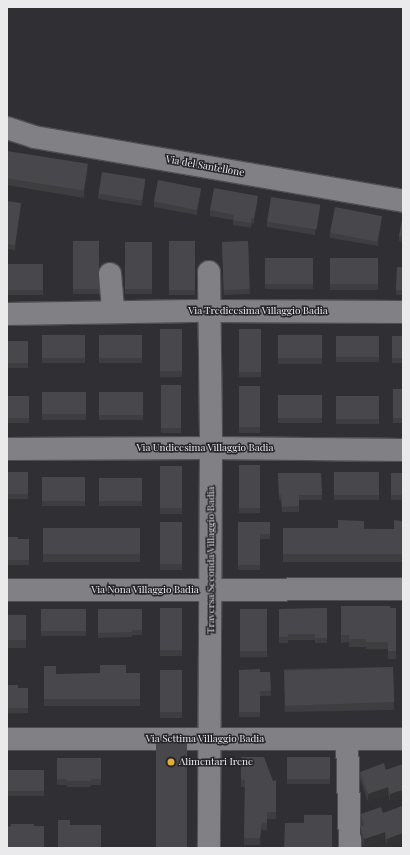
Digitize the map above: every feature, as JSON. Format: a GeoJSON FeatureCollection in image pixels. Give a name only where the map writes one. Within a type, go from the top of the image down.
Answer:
{"type":"FeatureCollection","features":[{"type":"Feature","properties":{"kind":"street","name":"Via del Santellone"},"geometry":{"type":"LineString","coordinates":[[7,128],[34,136],[403,201]]}},
{"type":"Feature","properties":{"kind":"street","name":"Traversa Seconda Villaggio Badia"},"geometry":{"type":"LineString","coordinates":[[208,272],[211,448],[209,848]]}},
{"type":"Feature","properties":{"kind":"street"},"geometry":{"type":"LineString","coordinates":[[110,274],[113,312]]}},
{"type":"Feature","properties":{"kind":"street","name":"Via Tredicesima Villaggio Badia"},"geometry":{"type":"LineString","coordinates":[[7,314],[208,311],[403,312]]}},
{"type":"Feature","properties":{"kind":"street","name":"Via Undicesima Villaggio Badia"},"geometry":{"type":"LineString","coordinates":[[7,449],[211,448],[403,450]]}},
{"type":"Feature","properties":{"kind":"street","name":"Via Nona Villaggio Badia"},"geometry":{"type":"LineString","coordinates":[[7,590],[403,589]]}},
{"type":"Feature","properties":{"kind":"street","name":"Via Settima Villaggio Badia"},"geometry":{"type":"LineString","coordinates":[[7,739],[403,739]]}},
{"type":"Feature","properties":{"kind":"street"},"geometry":{"type":"LineString","coordinates":[[348,739],[350,848]]}},
{"type":"Feature","properties":{"kind":"building"},"geometry":{"type":"Polygon","coordinates":[[[7,151],[88,164],[84,190],[7,178],[7,151]]]}},
{"type":"Feature","properties":{"kind":"building"},"geometry":{"type":"Polygon","coordinates":[[[102,172],[145,179],[142,201],[99,194],[102,172]]]}},
{"type":"Feature","properties":{"kind":"building"},"geometry":{"type":"Polygon","coordinates":[[[158,180],[201,188],[197,210],[154,202],[158,180]]]}},
{"type":"Feature","properties":{"kind":"building"},"geometry":{"type":"Polygon","coordinates":[[[214,188],[258,196],[254,218],[252,218],[251,223],[233,220],[234,215],[210,210],[214,188]]]}},
{"type":"Feature","properties":{"kind":"building"},"geometry":{"type":"Polygon","coordinates":[[[271,197],[320,205],[316,230],[267,222],[271,197]]]}},
{"type":"Feature","properties":{"kind":"building"},"geometry":{"type":"Polygon","coordinates":[[[7,201],[21,203],[15,245],[7,244],[7,201]]]}},
{"type":"Feature","properties":{"kind":"building"},"geometry":{"type":"Polygon","coordinates":[[[335,207],[382,216],[377,242],[330,233],[335,207]]]}},
{"type":"Feature","properties":{"kind":"building"},"geometry":{"type":"Polygon","coordinates":[[[403,215],[403,237],[399,236],[403,215]]]}},
{"type":"Feature","properties":{"kind":"building"},"geometry":{"type":"Polygon","coordinates":[[[73,241],[99,241],[99,289],[73,289],[73,241]]]}},
{"type":"Feature","properties":{"kind":"building"},"geometry":{"type":"Polygon","coordinates":[[[169,241],[195,241],[195,290],[169,290],[169,241]]]}},
{"type":"Feature","properties":{"kind":"building"},"geometry":{"type":"Polygon","coordinates":[[[248,241],[250,289],[224,290],[222,242],[248,241]]]}},
{"type":"Feature","properties":{"kind":"building"},"geometry":{"type":"Polygon","coordinates":[[[125,242],[152,242],[152,289],[125,289],[125,242]]]}},
{"type":"Feature","properties":{"kind":"building"},"geometry":{"type":"Polygon","coordinates":[[[265,258],[313,258],[313,284],[265,284],[265,258]]]}},
{"type":"Feature","properties":{"kind":"building"},"geometry":{"type":"Polygon","coordinates":[[[330,258],[378,258],[378,284],[330,284],[330,258]]]}},
{"type":"Feature","properties":{"kind":"building"},"geometry":{"type":"Polygon","coordinates":[[[7,264],[43,264],[43,290],[7,290],[7,264]]]}},
{"type":"Feature","properties":{"kind":"building"},"geometry":{"type":"Polygon","coordinates":[[[397,267],[403,267],[403,290],[396,290],[397,267]]]}},
{"type":"Feature","properties":{"kind":"building"},"geometry":{"type":"Polygon","coordinates":[[[160,329],[182,329],[182,371],[160,371],[160,329]]]}},
{"type":"Feature","properties":{"kind":"building"},"geometry":{"type":"Polygon","coordinates":[[[239,329],[261,329],[261,372],[239,372],[239,329]]]}},
{"type":"Feature","properties":{"kind":"building"},"geometry":{"type":"Polygon","coordinates":[[[42,335],[85,335],[85,358],[42,358],[42,335]]]}},
{"type":"Feature","properties":{"kind":"building"},"geometry":{"type":"Polygon","coordinates":[[[99,335],[142,335],[142,358],[99,358],[99,335]]]}},
{"type":"Feature","properties":{"kind":"building"},"geometry":{"type":"Polygon","coordinates":[[[278,335],[322,335],[322,358],[278,358],[278,335]]]}},
{"type":"Feature","properties":{"kind":"building"},"geometry":{"type":"Polygon","coordinates":[[[336,336],[379,336],[379,357],[336,357],[336,336]]]}},
{"type":"Feature","properties":{"kind":"building"},"geometry":{"type":"Polygon","coordinates":[[[392,336],[403,336],[403,358],[392,358],[392,336]]]}},
{"type":"Feature","properties":{"kind":"building"},"geometry":{"type":"Polygon","coordinates":[[[7,341],[28,341],[28,363],[7,363],[7,341]]]}},
{"type":"Feature","properties":{"kind":"building"},"geometry":{"type":"Polygon","coordinates":[[[161,385],[181,385],[181,428],[161,428],[161,385]]]}},
{"type":"Feature","properties":{"kind":"building"},"geometry":{"type":"Polygon","coordinates":[[[239,386],[260,386],[260,427],[239,427],[239,386]]]}},
{"type":"Feature","properties":{"kind":"building"},"geometry":{"type":"Polygon","coordinates":[[[393,389],[403,389],[403,418],[393,418],[393,389]]]}},
{"type":"Feature","properties":{"kind":"building"},"geometry":{"type":"Polygon","coordinates":[[[42,392],[86,392],[86,414],[42,414],[42,392]]]}},
{"type":"Feature","properties":{"kind":"building"},"geometry":{"type":"Polygon","coordinates":[[[99,392],[143,392],[143,415],[99,415],[99,392]]]}},
{"type":"Feature","properties":{"kind":"building"},"geometry":{"type":"Polygon","coordinates":[[[278,395],[322,395],[322,418],[278,418],[278,395]]]}},
{"type":"Feature","properties":{"kind":"building"},"geometry":{"type":"Polygon","coordinates":[[[7,396],[29,396],[29,418],[7,418],[7,396]]]}},
{"type":"Feature","properties":{"kind":"building"},"geometry":{"type":"Polygon","coordinates":[[[336,396],[379,396],[379,419],[336,419],[336,396]]]}},
{"type":"Feature","properties":{"kind":"building"},"geometry":{"type":"Polygon","coordinates":[[[239,465],[260,465],[260,508],[239,508],[239,465]]]}},
{"type":"Feature","properties":{"kind":"building"},"geometry":{"type":"Polygon","coordinates":[[[160,466],[182,466],[182,508],[160,508],[160,466]]]}},
{"type":"Feature","properties":{"kind":"building"},"geometry":{"type":"Polygon","coordinates":[[[7,472],[28,472],[28,494],[7,494],[7,472]]]}},
{"type":"Feature","properties":{"kind":"building"},"geometry":{"type":"Polygon","coordinates":[[[334,472],[379,472],[379,495],[334,495],[334,472]]]}},
{"type":"Feature","properties":{"kind":"building"},"geometry":{"type":"Polygon","coordinates":[[[278,473],[321,473],[322,495],[299,495],[299,506],[282,507],[281,495],[279,495],[278,473]]]}},
{"type":"Feature","properties":{"kind":"building"},"geometry":{"type":"Polygon","coordinates":[[[391,473],[403,473],[403,495],[391,495],[391,473]]]}},
{"type":"Feature","properties":{"kind":"building"},"geometry":{"type":"Polygon","coordinates":[[[42,477],[85,477],[85,501],[42,501],[42,477]]]}},
{"type":"Feature","properties":{"kind":"building"},"geometry":{"type":"Polygon","coordinates":[[[99,478],[142,478],[142,501],[99,501],[99,478]]]}},
{"type":"Feature","properties":{"kind":"building"},"geometry":{"type":"Polygon","coordinates":[[[338,520],[364,521],[364,529],[394,529],[394,520],[403,521],[403,554],[283,554],[283,528],[338,528],[338,520]]]}},
{"type":"Feature","properties":{"kind":"building"},"geometry":{"type":"Polygon","coordinates":[[[160,522],[182,522],[182,564],[160,564],[160,522]]]}},
{"type":"Feature","properties":{"kind":"building"},"geometry":{"type":"Polygon","coordinates":[[[238,522],[270,522],[270,534],[260,534],[260,565],[238,565],[238,522]]]}},
{"type":"Feature","properties":{"kind":"building"},"geometry":{"type":"Polygon","coordinates":[[[43,528],[140,528],[140,554],[43,554],[43,528]]]}},
{"type":"Feature","properties":{"kind":"building"},"geometry":{"type":"Polygon","coordinates":[[[7,537],[29,539],[29,560],[7,560],[7,537]]]}},
{"type":"Feature","properties":{"kind":"building"},"geometry":{"type":"Polygon","coordinates":[[[341,606],[390,606],[390,608],[396,608],[396,651],[388,651],[388,642],[366,642],[366,639],[349,639],[349,635],[341,635],[341,606]]]}},
{"type":"Feature","properties":{"kind":"building"},"geometry":{"type":"Polygon","coordinates":[[[160,608],[182,608],[182,650],[160,650],[160,608]]]}},
{"type":"Feature","properties":{"kind":"building"},"geometry":{"type":"Polygon","coordinates":[[[327,608],[327,638],[315,638],[315,634],[288,634],[288,637],[279,637],[279,609],[327,608]]]}},
{"type":"Feature","properties":{"kind":"building"},"geometry":{"type":"Polygon","coordinates":[[[41,609],[86,609],[86,631],[41,631],[41,609]]]}},
{"type":"Feature","properties":{"kind":"building"},"geometry":{"type":"Polygon","coordinates":[[[98,609],[142,609],[142,630],[132,630],[132,632],[98,633],[98,609]]]}},
{"type":"Feature","properties":{"kind":"building"},"geometry":{"type":"Polygon","coordinates":[[[240,609],[267,609],[267,651],[240,651],[240,609]]]}},
{"type":"Feature","properties":{"kind":"building"},"geometry":{"type":"Polygon","coordinates":[[[7,615],[26,615],[26,640],[7,640],[7,615]]]}},
{"type":"Feature","properties":{"kind":"building"},"geometry":{"type":"Polygon","coordinates":[[[100,665],[126,665],[126,673],[140,673],[140,699],[44,699],[44,666],[56,666],[56,674],[100,673],[100,665]]]}},
{"type":"Feature","properties":{"kind":"building"},"geometry":{"type":"Polygon","coordinates":[[[393,667],[394,702],[285,706],[284,671],[393,667]]]}},
{"type":"Feature","properties":{"kind":"building"},"geometry":{"type":"Polygon","coordinates":[[[260,669],[260,672],[270,672],[271,691],[260,691],[260,712],[239,712],[239,670],[260,669]]]}},
{"type":"Feature","properties":{"kind":"building"},"geometry":{"type":"Polygon","coordinates":[[[160,670],[182,670],[182,712],[160,712],[160,670]]]}},
{"type":"Feature","properties":{"kind":"building"},"geometry":{"type":"Polygon","coordinates":[[[7,685],[18,685],[18,688],[28,688],[28,708],[7,708],[7,685]]]}},
{"type":"Feature","properties":{"kind":"building"},"geometry":{"type":"Polygon","coordinates":[[[156,741],[187,741],[187,848],[156,848],[156,741]]]}},
{"type":"Feature","properties":{"kind":"building"},"geometry":{"type":"Polygon","coordinates":[[[241,757],[264,757],[273,781],[276,780],[276,812],[267,812],[267,823],[262,823],[260,838],[244,838],[245,780],[241,779],[241,757]]]}},
{"type":"Feature","properties":{"kind":"building"},"geometry":{"type":"Polygon","coordinates":[[[287,757],[330,757],[330,779],[287,779],[287,757]]]}},
{"type":"Feature","properties":{"kind":"building"},"geometry":{"type":"Polygon","coordinates":[[[57,758],[101,758],[101,779],[91,779],[91,781],[67,781],[67,779],[57,779],[57,758]]]}},
{"type":"Feature","properties":{"kind":"building"},"geometry":{"type":"Polygon","coordinates":[[[384,763],[386,770],[403,764],[403,790],[390,794],[388,787],[368,794],[360,772],[384,763]]]}},
{"type":"Feature","properties":{"kind":"building"},"geometry":{"type":"Polygon","coordinates":[[[7,770],[44,770],[44,791],[7,791],[7,770]]]}},
{"type":"Feature","properties":{"kind":"building"},"geometry":{"type":"Polygon","coordinates":[[[402,806],[403,833],[387,839],[385,832],[364,839],[360,826],[364,825],[361,814],[381,807],[383,813],[402,806]]]}},
{"type":"Feature","properties":{"kind":"building"},"geometry":{"type":"Polygon","coordinates":[[[304,815],[332,815],[332,848],[284,848],[285,823],[304,823],[304,815]]]}},
{"type":"Feature","properties":{"kind":"building"},"geometry":{"type":"Polygon","coordinates":[[[58,820],[70,820],[70,825],[101,825],[101,847],[58,847],[58,820]]]}},
{"type":"Feature","properties":{"kind":"building"},"geometry":{"type":"Polygon","coordinates":[[[11,824],[34,824],[34,826],[44,826],[44,847],[7,847],[7,827],[11,826],[11,824]]]}},
{"type":"Feature","properties":{"kind":"place","name":"Alimentari Irene"},"geometry":{"type":"Point","coordinates":[171,762]}}]}
